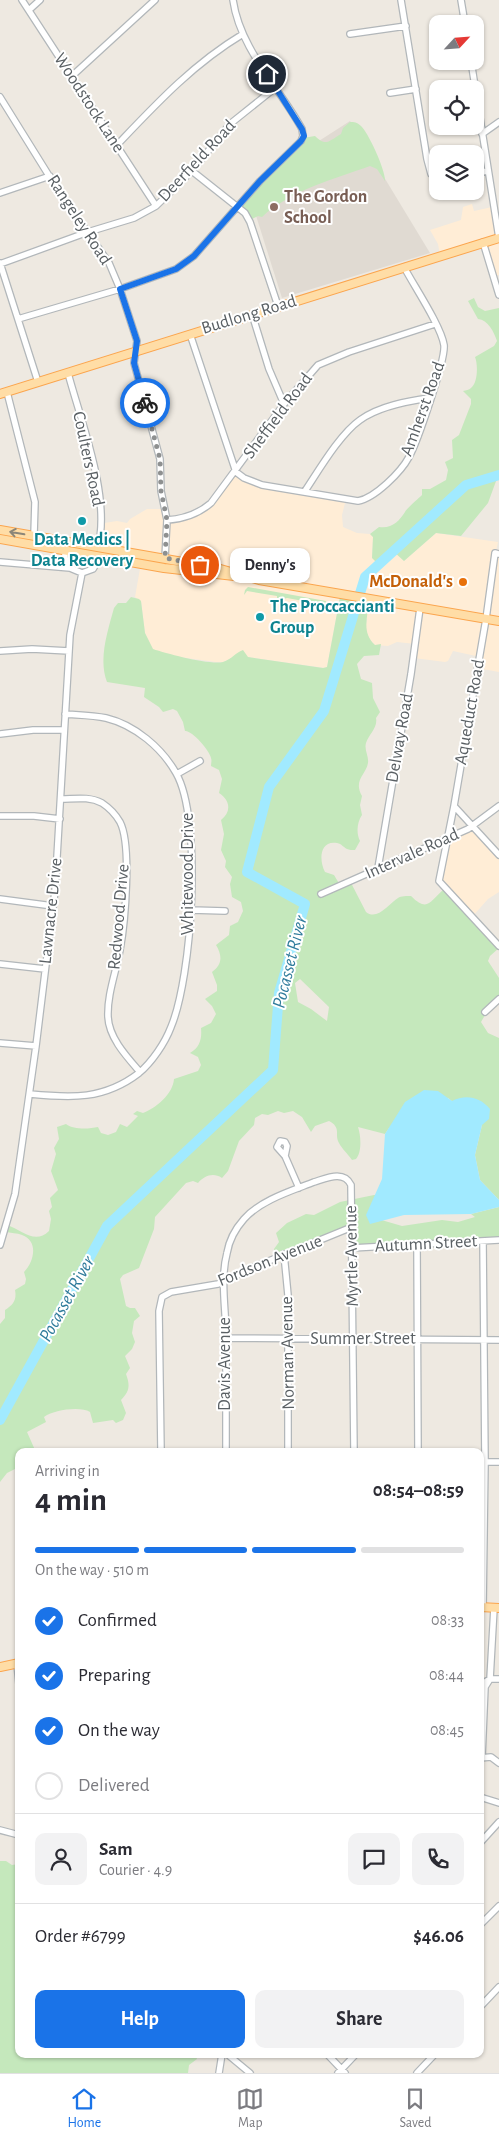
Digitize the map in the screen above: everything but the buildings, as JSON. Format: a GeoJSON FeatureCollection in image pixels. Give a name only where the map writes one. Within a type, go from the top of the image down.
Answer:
{"type":"FeatureCollection","features":[{"type":"Feature","properties":{"kind":"main road","name":"Budlong Road"},"geometry":{"type":"LineString","coordinates":[[3,393],[499,238]]}},
{"type":"Feature","properties":{"kind":"main road"},"geometry":{"type":"LineString","coordinates":[[0,530],[218,568],[243,576]]}},
{"type":"Feature","properties":{"kind":"main road"},"geometry":{"type":"LineString","coordinates":[[0,540],[182,570],[243,576],[499,622]]}},
{"type":"Feature","properties":{"kind":"main road"},"geometry":{"type":"LineString","coordinates":[[484,1607],[497,1608]]}},
{"type":"Feature","properties":{"kind":"main road"},"geometry":{"type":"LineString","coordinates":[[0,1667],[15,1664]]}},
{"type":"Feature","properties":{"kind":"street","name":"Woodstock Lane"},"geometry":{"type":"LineString","coordinates":[[22,0],[156,206]]}},
{"type":"Feature","properties":{"kind":"street"},"geometry":{"type":"LineString","coordinates":[[29,10],[40,0]]}},
{"type":"Feature","properties":{"kind":"street"},"geometry":{"type":"LineString","coordinates":[[72,76],[155,0]]}},
{"type":"Feature","properties":{"kind":"street"},"geometry":{"type":"LineString","coordinates":[[18,320],[120,289],[184,264],[260,181],[302,140],[304,136],[302,129],[243,34],[233,0]]}},
{"type":"Feature","properties":{"kind":"street"},"geometry":{"type":"LineString","coordinates":[[401,0],[429,163]]}},
{"type":"Feature","properties":{"kind":"street"},"geometry":{"type":"LineString","coordinates":[[461,0],[464,15]]}},
{"type":"Feature","properties":{"kind":"street"},"geometry":{"type":"LineString","coordinates":[[350,34],[406,26]]}},
{"type":"Feature","properties":{"kind":"street"},"geometry":{"type":"LineString","coordinates":[[117,146],[185,75],[216,51],[243,34]]}},
{"type":"Feature","properties":{"kind":"street","name":"Deerfield Road"},"geometry":{"type":"LineString","coordinates":[[0,263],[134,218],[156,206],[192,170],[230,124],[275,88]]}},
{"type":"Feature","properties":{"kind":"street"},"geometry":{"type":"LineString","coordinates":[[390,93],[416,89]]}},
{"type":"Feature","properties":{"kind":"street","name":"Rangeley Road"},"geometry":{"type":"LineString","coordinates":[[1,101],[109,263],[120,289],[137,341],[134,363],[160,459],[161,491],[167,520],[165,558]]}},
{"type":"Feature","properties":{"kind":"street"},"geometry":{"type":"LineString","coordinates":[[484,133],[499,122]]}},
{"type":"Feature","properties":{"kind":"street"},"geometry":{"type":"LineString","coordinates":[[482,135],[499,238]]}},
{"type":"Feature","properties":{"kind":"street"},"geometry":{"type":"LineString","coordinates":[[192,170],[245,213],[250,222],[278,306]]}},
{"type":"Feature","properties":{"kind":"street"},"geometry":{"type":"LineString","coordinates":[[484,172],[488,171]]}},
{"type":"Feature","properties":{"kind":"street"},"geometry":{"type":"LineString","coordinates":[[0,193],[50,176]]}},
{"type":"Feature","properties":{"kind":"street"},"geometry":{"type":"LineString","coordinates":[[484,242],[499,296]]}},
{"type":"Feature","properties":{"kind":"street"},"geometry":{"type":"LineString","coordinates":[[0,263],[38,382]]}},
{"type":"Feature","properties":{"kind":"street","name":"Amherst Road"},"geometry":{"type":"LineString","coordinates":[[236,472],[244,478],[262,485],[358,501],[366,500],[373,495],[409,458],[444,350],[443,342],[435,324],[404,267]]}},
{"type":"Feature","properties":{"kind":"street"},"geometry":{"type":"LineString","coordinates":[[252,314],[268,369],[284,404]]}},
{"type":"Feature","properties":{"kind":"street","name":"Sheffield Road"},"geometry":{"type":"LineString","coordinates":[[167,520],[181,519],[204,509],[218,496],[284,404],[309,373],[322,362],[435,324]]}},
{"type":"Feature","properties":{"kind":"street"},"geometry":{"type":"LineString","coordinates":[[190,334],[222,437],[236,472]]}},
{"type":"Feature","properties":{"kind":"street","name":"Coulters Road"},"geometry":{"type":"LineString","coordinates":[[68,373],[92,460],[100,498],[98,547]]}},
{"type":"Feature","properties":{"kind":"street"},"geometry":{"type":"LineString","coordinates":[[3,393],[35,502],[34,536]]}},
{"type":"Feature","properties":{"kind":"street"},"geometry":{"type":"LineString","coordinates":[[305,491],[327,458],[352,426],[360,419],[403,403],[430,398]]}},
{"type":"Feature","properties":{"kind":"street"},"geometry":{"type":"LineString","coordinates":[[65,551],[65,558],[70,568]]}},
{"type":"Feature","properties":{"kind":"street","name":"Aqueduct Road"},"geometry":{"type":"LineString","coordinates":[[497,553],[454,806],[439,881],[499,946]]}},
{"type":"Feature","properties":{"kind":"street"},"geometry":{"type":"LineString","coordinates":[[0,562],[70,568],[82,574],[93,569],[100,557]]}},
{"type":"Feature","properties":{"kind":"street","name":"Lawnacre Drive"},"geometry":{"type":"LineString","coordinates":[[0,1245],[15,1194],[36,1046],[53,906],[60,819],[70,634],[82,574]]}},
{"type":"Feature","properties":{"kind":"street","name":"Delway Road"},"geometry":{"type":"LineString","coordinates":[[378,868],[411,674],[420,608]]}},
{"type":"Feature","properties":{"kind":"street"},"geometry":{"type":"LineString","coordinates":[[0,651],[32,649],[69,651]]}},
{"type":"Feature","properties":{"kind":"street","name":"Whitewood Drive"},"geometry":{"type":"LineString","coordinates":[[30,1094],[74,1098],[103,1092],[140,1072],[158,1051],[172,1027],[181,989],[192,910],[191,841],[188,804],[177,774],[158,750],[137,731],[106,718],[65,714]]}},
{"type":"Feature","properties":{"kind":"street"},"geometry":{"type":"LineString","coordinates":[[0,734],[33,730],[64,730]]}},
{"type":"Feature","properties":{"kind":"street"},"geometry":{"type":"LineString","coordinates":[[177,774],[200,761]]}},
{"type":"Feature","properties":{"kind":"street","name":"Redwood Drive"},"geometry":{"type":"LineString","coordinates":[[61,799],[90,798],[110,809],[120,822],[125,840],[126,888],[120,948],[110,996],[108,1018],[114,1036],[140,1072]]}},
{"type":"Feature","properties":{"kind":"street"},"geometry":{"type":"LineString","coordinates":[[454,806],[499,855]]}},
{"type":"Feature","properties":{"kind":"street","name":"Intervale Road"},"geometry":{"type":"LineString","coordinates":[[321,894],[472,827],[499,806]]}},
{"type":"Feature","properties":{"kind":"street"},"geometry":{"type":"LineString","coordinates":[[0,816],[34,816],[60,819]]}},
{"type":"Feature","properties":{"kind":"street"},"geometry":{"type":"LineString","coordinates":[[0,899],[53,906]]}},
{"type":"Feature","properties":{"kind":"street"},"geometry":{"type":"LineString","coordinates":[[192,910],[225,911]]}},
{"type":"Feature","properties":{"kind":"street"},"geometry":{"type":"LineString","coordinates":[[0,964],[45,969]]}},
{"type":"Feature","properties":{"kind":"street"},"geometry":{"type":"LineString","coordinates":[[485,1012],[499,999]]}},
{"type":"Feature","properties":{"kind":"street"},"geometry":{"type":"LineString","coordinates":[[0,1043],[36,1046]]}},
{"type":"Feature","properties":{"kind":"street"},"geometry":{"type":"LineString","coordinates":[[285,1156],[299,1188]]}},
{"type":"Feature","properties":{"kind":"street","name":"Davis Avenue"},"geometry":{"type":"LineString","coordinates":[[226,1448],[224,1282],[227,1253],[233,1236],[244,1220],[255,1209],[299,1188],[332,1176],[341,1176],[349,1180]]}},
{"type":"Feature","properties":{"kind":"street","name":"Myrtle Avenue"},"geometry":{"type":"LineString","coordinates":[[349,1180],[351,1185],[352,1227],[354,1448]]}},
{"type":"Feature","properties":{"kind":"street","name":"Fordson Avenue"},"geometry":{"type":"LineString","coordinates":[[161,1448],[160,1301],[162,1297],[171,1292],[224,1282],[284,1254],[352,1227]]}},
{"type":"Feature","properties":{"kind":"street","name":"Autumn Street"},"geometry":{"type":"LineString","coordinates":[[352,1248],[499,1240]]}},
{"type":"Feature","properties":{"kind":"street"},"geometry":{"type":"LineString","coordinates":[[483,1241],[483,1448]]}},
{"type":"Feature","properties":{"kind":"street"},"geometry":{"type":"LineString","coordinates":[[417,1244],[418,1448]]}},
{"type":"Feature","properties":{"kind":"street","name":"Norman Avenue"},"geometry":{"type":"LineString","coordinates":[[284,1254],[288,1295],[288,1448]]}},
{"type":"Feature","properties":{"kind":"street","name":"Summer Street"},"geometry":{"type":"LineString","coordinates":[[226,1338],[499,1340]]}},
{"type":"Feature","properties":{"kind":"street"},"geometry":{"type":"LineString","coordinates":[[484,1462],[499,1462]]}},
{"type":"Feature","properties":{"kind":"street"},"geometry":{"type":"LineString","coordinates":[[484,1706],[485,1688],[490,1679],[497,1608]]}},
{"type":"Feature","properties":{"kind":"street"},"geometry":{"type":"LineString","coordinates":[[484,1683],[490,1679],[499,1680]]}},
{"type":"Feature","properties":{"kind":"street"},"geometry":{"type":"LineString","coordinates":[[484,1758],[491,1757],[499,1763]]}},
{"type":"Feature","properties":{"kind":"street"},"geometry":{"type":"LineString","coordinates":[[484,1798],[499,1804]]}},
{"type":"Feature","properties":{"kind":"street"},"geometry":{"type":"LineString","coordinates":[[484,1839],[499,1822]]}},
{"type":"Feature","properties":{"kind":"street"},"geometry":{"type":"LineString","coordinates":[[0,1830],[15,1834]]}},
{"type":"Feature","properties":{"kind":"street"},"geometry":{"type":"LineString","coordinates":[[484,1921],[499,1906]]}},
{"type":"Feature","properties":{"kind":"street"},"geometry":{"type":"LineString","coordinates":[[484,2003],[499,1987]]}},
{"type":"Feature","properties":{"kind":"street"},"geometry":{"type":"LineString","coordinates":[[219,2073],[221,2058]]}},
{"type":"Feature","properties":{"kind":"street"},"geometry":{"type":"LineString","coordinates":[[232,2058],[250,2073]]}},
{"type":"Feature","properties":{"kind":"street"},"geometry":{"type":"LineString","coordinates":[[330,2058],[341,2072],[353,2058]]}},
{"type":"Feature","properties":{"kind":"street"},"geometry":{"type":"LineString","coordinates":[[417,2073],[431,2058]]}},
{"type":"Feature","properties":{"kind":"shaded area"},"geometry":{"type":"Polygon","coordinates":[[[350,121],[430,253],[282,298],[252,203],[294,157],[350,121]]]}},
{"type":"Feature","properties":{"kind":"shaded area"},"geometry":{"type":"Polygon","coordinates":[[[472,204],[474,211],[492,207],[499,237],[499,275],[495,276],[484,243],[440,255],[438,244],[430,230],[461,220],[463,207],[472,204]]]}},
{"type":"Feature","properties":{"kind":"shaded area"},"geometry":{"type":"Polygon","coordinates":[[[235,474],[246,480],[346,499],[342,515],[343,527],[357,533],[370,534],[373,537],[372,558],[393,551],[404,561],[436,533],[498,542],[496,551],[499,554],[499,672],[477,668],[478,657],[476,656],[453,651],[448,661],[445,662],[414,658],[415,644],[397,642],[388,646],[375,645],[370,640],[365,628],[367,619],[340,597],[327,667],[325,668],[247,657],[234,657],[223,662],[216,662],[179,657],[153,650],[145,633],[141,601],[135,597],[141,563],[99,555],[98,524],[117,521],[127,523],[130,519],[147,509],[162,509],[164,523],[205,509],[235,474]]]}},
{"type":"Feature","properties":{"kind":"shaded area"},"geometry":{"type":"Polygon","coordinates":[[[472,827],[499,855],[499,892],[488,899],[472,917],[438,881],[444,843],[472,827]]]}},
{"type":"Feature","properties":{"kind":"green space"},"geometry":{"type":"Polygon","coordinates":[[[350,122],[356,122],[360,125],[368,136],[380,161],[385,181],[377,169],[370,166],[299,192],[262,217],[258,216],[248,221],[237,208],[303,138],[315,136],[322,141],[328,142],[341,134],[343,128],[350,122]]]}},
{"type":"Feature","properties":{"kind":"green space"},"geometry":{"type":"Polygon","coordinates":[[[474,298],[478,307],[485,311],[499,308],[499,473],[488,503],[461,536],[436,533],[404,561],[393,551],[376,562],[372,558],[373,537],[370,534],[379,527],[388,527],[398,521],[422,495],[422,489],[430,489],[446,480],[448,470],[445,462],[453,458],[452,440],[459,435],[471,404],[471,399],[463,391],[470,389],[475,382],[477,369],[475,357],[494,346],[497,341],[490,327],[478,319],[468,301],[474,298]]]}},
{"type":"Feature","properties":{"kind":"green space"},"geometry":{"type":"Polygon","coordinates":[[[248,587],[326,601],[325,605],[287,598],[277,601],[277,596],[247,591],[244,595],[248,587]]]}},
{"type":"Feature","properties":{"kind":"green space"},"geometry":{"type":"Polygon","coordinates":[[[131,597],[141,601],[145,633],[153,649],[168,654],[217,663],[226,661],[243,650],[248,657],[323,668],[327,667],[340,597],[369,600],[367,630],[375,645],[381,644],[379,655],[364,656],[357,664],[361,679],[372,683],[373,698],[380,712],[376,718],[375,728],[366,743],[368,763],[359,782],[362,796],[360,805],[362,815],[358,828],[360,841],[355,850],[348,849],[337,843],[327,845],[321,857],[323,867],[325,872],[334,875],[340,885],[350,881],[366,912],[370,914],[383,911],[402,896],[411,896],[421,904],[429,903],[444,889],[499,948],[490,956],[488,961],[499,978],[499,1000],[488,1010],[481,1022],[488,1033],[499,1038],[499,1200],[480,1180],[475,1155],[482,1125],[448,1098],[389,1128],[385,1134],[358,1127],[360,1148],[356,1159],[352,1160],[339,1143],[337,1129],[329,1121],[315,1126],[311,1132],[302,1117],[293,1111],[284,1113],[278,1111],[268,1115],[262,1114],[255,1118],[254,1125],[239,1141],[228,1171],[222,1178],[212,1175],[203,1178],[198,1183],[193,1181],[186,1183],[155,1217],[154,1229],[139,1268],[123,1275],[120,1279],[126,1306],[135,1308],[140,1316],[134,1321],[132,1333],[135,1342],[132,1349],[125,1356],[130,1368],[126,1374],[129,1385],[128,1391],[121,1400],[126,1413],[123,1420],[116,1423],[113,1420],[93,1423],[90,1412],[80,1409],[54,1412],[44,1417],[46,1422],[27,1432],[34,1448],[15,1448],[15,1469],[7,1473],[0,1482],[0,1324],[5,1318],[5,1310],[14,1302],[15,1290],[25,1284],[24,1272],[30,1263],[33,1252],[31,1242],[27,1238],[20,1234],[5,1232],[7,1225],[34,1237],[44,1235],[49,1231],[51,1219],[49,1211],[52,1207],[50,1198],[58,1190],[51,1171],[56,1154],[54,1148],[59,1139],[57,1127],[66,1124],[86,1129],[98,1127],[101,1133],[108,1135],[116,1132],[120,1124],[127,1127],[138,1116],[133,1114],[137,1111],[143,1113],[163,1100],[171,1090],[174,1079],[198,1071],[201,1065],[198,1057],[190,1053],[200,1042],[201,1028],[211,1023],[216,1014],[212,1006],[205,999],[217,991],[217,985],[212,972],[220,963],[216,945],[229,935],[230,926],[238,922],[243,911],[241,902],[232,897],[230,884],[232,877],[225,867],[226,861],[221,850],[224,834],[221,820],[227,814],[228,803],[219,793],[222,779],[219,770],[211,766],[208,751],[192,734],[185,731],[177,711],[173,709],[163,712],[144,697],[145,688],[107,682],[103,664],[104,654],[114,608],[118,603],[126,603],[131,597]],[[300,979],[295,983],[298,1002],[327,1021],[329,1007],[300,979]]]}},
{"type":"Feature","properties":{"kind":"green space"},"geometry":{"type":"Polygon","coordinates":[[[381,1195],[378,1219],[402,1226],[442,1220],[458,1222],[475,1217],[471,1214],[499,1207],[499,1241],[354,1248],[353,1229],[276,1258],[274,1249],[279,1242],[276,1233],[287,1223],[306,1214],[314,1215],[340,1202],[381,1195]]]}},
{"type":"Feature","properties":{"kind":"green space"},"geometry":{"type":"Polygon","coordinates":[[[0,1861],[6,1861],[12,1865],[15,1865],[15,2058],[197,2059],[189,2065],[188,2073],[0,2073],[0,1861]]]}},
{"type":"Feature","properties":{"kind":"water"},"geometry":{"type":"Polygon","coordinates":[[[424,1090],[438,1091],[452,1101],[468,1097],[477,1099],[490,1109],[489,1119],[482,1125],[475,1155],[480,1180],[499,1200],[499,1207],[471,1214],[404,1215],[370,1224],[366,1215],[382,1179],[385,1134],[405,1102],[424,1090]]]}},
{"type":"Feature","properties":{"kind":"waterway","name":"Pocasset River"},"geometry":{"type":"LineString","coordinates":[[0,1420],[107,1226],[273,1070],[279,993],[305,904],[247,872],[269,787],[324,711],[365,577],[466,485],[499,475]]}},
{"type":"Feature","properties":{"kind":"way so far"},"geometry":{"type":"LineString","coordinates":[[145,403],[160,459],[161,491],[167,520],[165,558],[200,565]]}},
{"type":"Feature","properties":{"kind":"place","name":"The Gordon School"},"geometry":{"type":"Point","coordinates":[274,207]}},
{"type":"Feature","properties":{"kind":"place","name":"Data Medics | Data Recovery"},"geometry":{"type":"Point","coordinates":[82,521]}},
{"type":"Feature","properties":{"kind":"place","name":"Denny's"},"geometry":{"type":"Point","coordinates":[200,565]}},
{"type":"Feature","properties":{"kind":"place","name":"McDonald's"},"geometry":{"type":"Point","coordinates":[463,582]}},
{"type":"Feature","properties":{"kind":"place","name":"The Proccaccianti Group"},"geometry":{"type":"Point","coordinates":[260,617]}},
{"type":"Feature","properties":{"kind":"route"},"geometry":{"type":"LineString","coordinates":[[145,403],[134,363],[137,341],[120,289],[176,269],[194,256],[260,181],[301,141],[304,136],[298,121],[267,74]]}}]}
